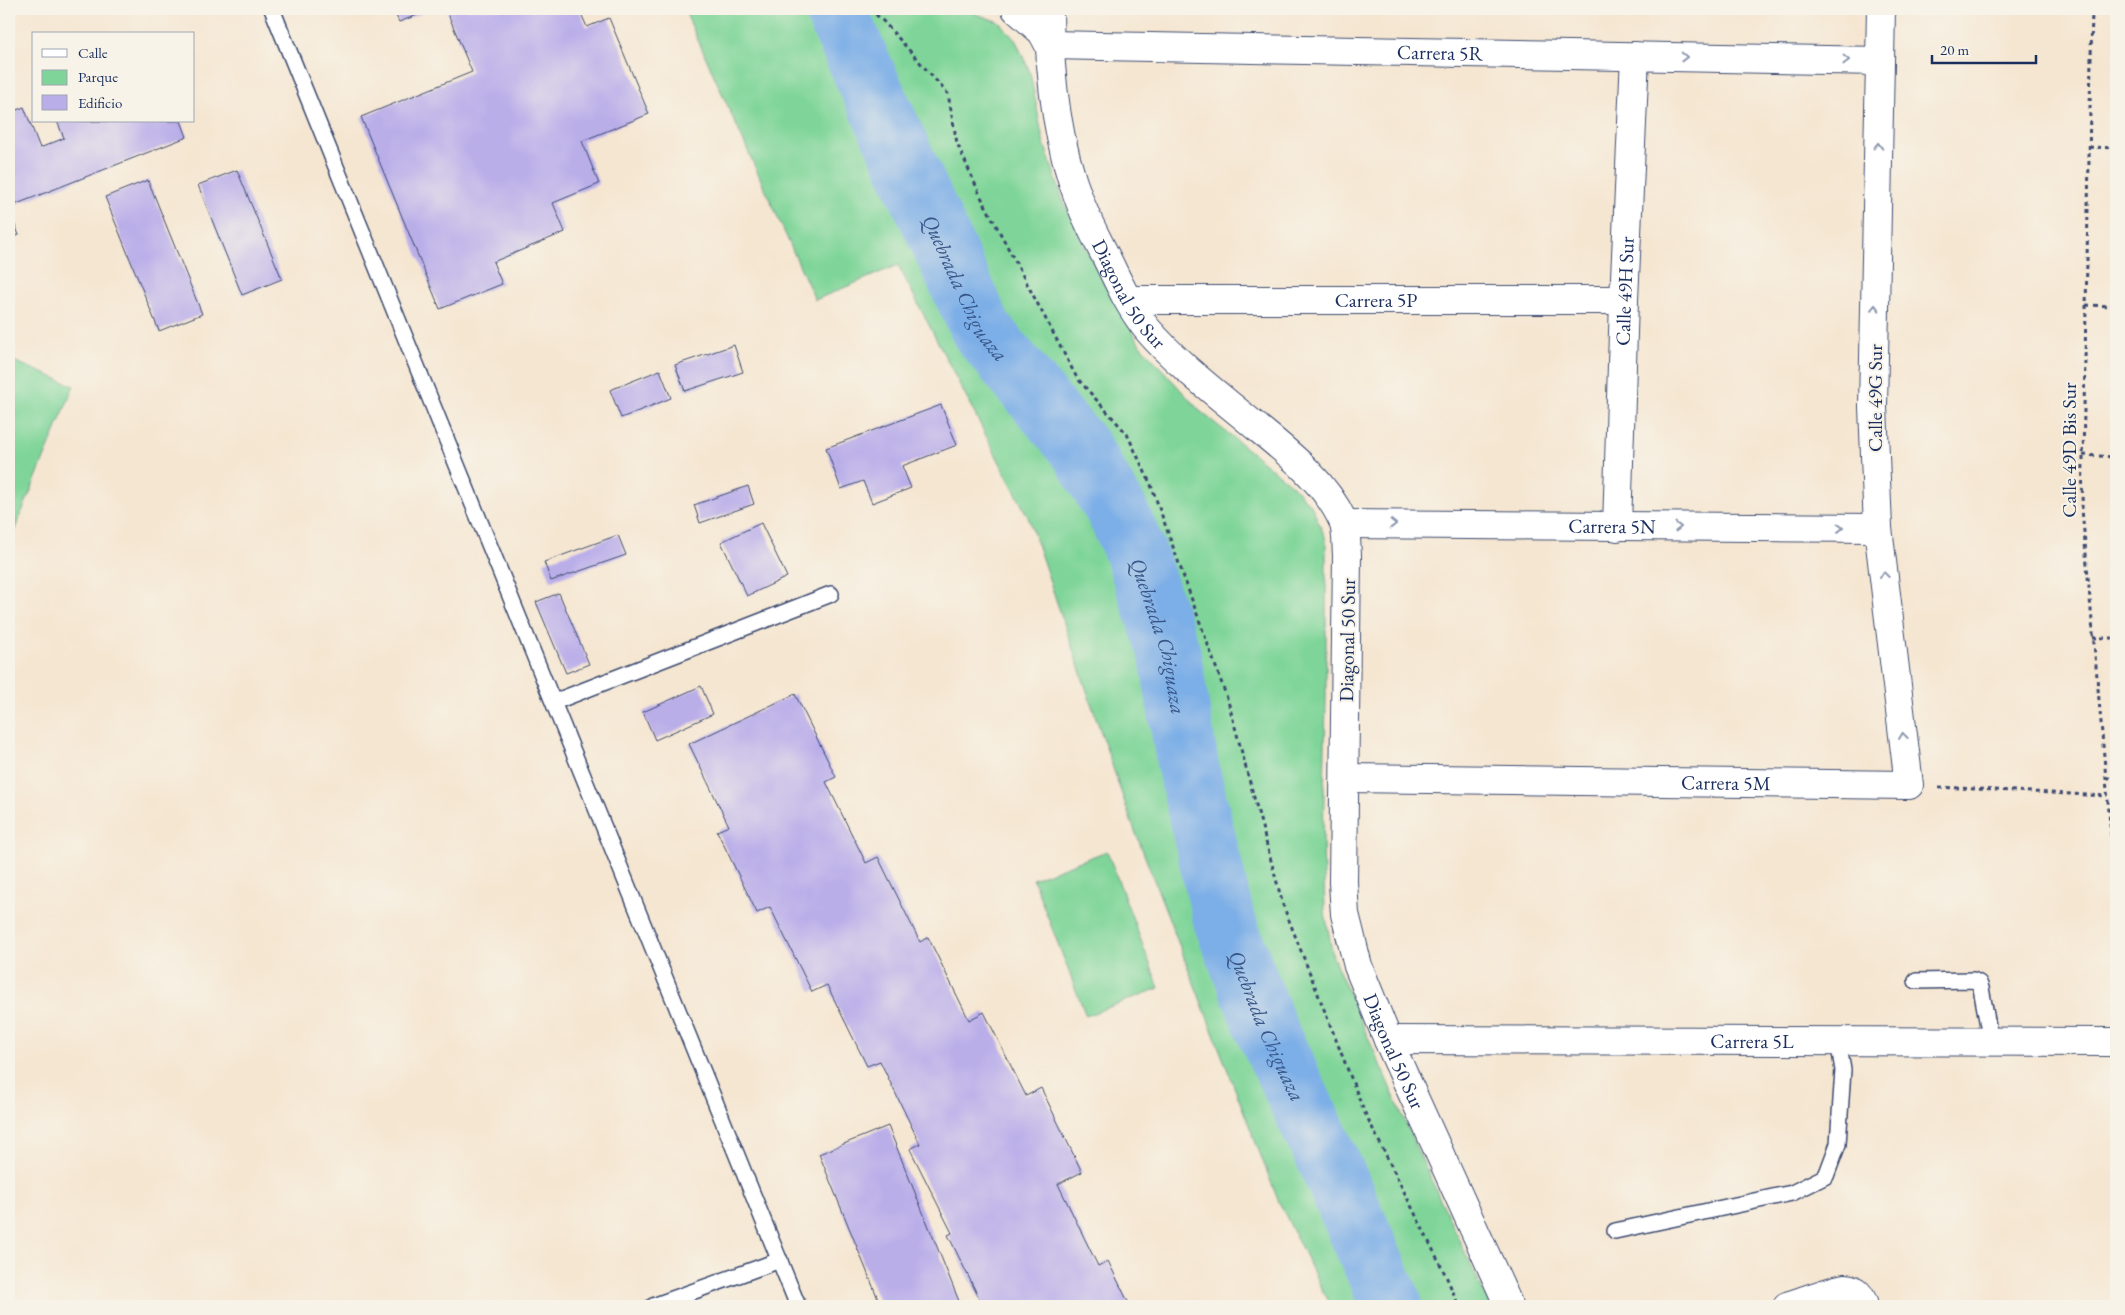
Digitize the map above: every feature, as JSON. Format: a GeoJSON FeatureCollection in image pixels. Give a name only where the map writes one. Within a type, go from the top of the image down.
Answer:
{"type":"FeatureCollection","features":[{"type":"Feature","properties":{"kind":"street"},"geometry":{"type":"LineString","coordinates":[[1016,9],[1033,22],[1042,32],[1049,45]]}},
{"type":"Feature","properties":{"kind":"street","name":"Diagonal 50 Sur"},"geometry":{"type":"LineString","coordinates":[[1049,9],[1049,45],[1054,98],[1070,170],[1080,202],[1128,300],[1146,327],[1173,356],[1303,467],[1322,487],[1344,524],[1347,555],[1343,882],[1345,914],[1358,966],[1388,1040],[1509,1306]]}},
{"type":"Feature","properties":{"kind":"street","name":"Calle 49G Sur"},"geometry":{"type":"LineString","coordinates":[[1881,9],[1874,407],[1878,528],[1908,785]]}},
{"type":"Feature","properties":{"kind":"street","name":"Carrera 5R"},"geometry":{"type":"LineString","coordinates":[[1049,45],[1880,61]]}},
{"type":"Feature","properties":{"kind":"street","name":"Calle 49H Sur"},"geometry":{"type":"LineString","coordinates":[[1617,527],[1624,300],[1635,56]]}},
{"type":"Feature","properties":{"kind":"street","name":"Carrera 5P"},"geometry":{"type":"LineString","coordinates":[[1128,300],[1624,300]]}},
{"type":"Feature","properties":{"kind":"street","name":"Carrera 5N"},"geometry":{"type":"LineString","coordinates":[[1344,524],[1878,528]]}},
{"type":"Feature","properties":{"kind":"street","name":"Carrera 5M"},"geometry":{"type":"LineString","coordinates":[[1345,778],[1908,785]]}},
{"type":"Feature","properties":{"kind":"street","name":"Carrera 5L"},"geometry":{"type":"LineString","coordinates":[[1388,1040],[2116,1042]]}},
{"type":"Feature","properties":{"kind":"street"},"geometry":{"type":"LineString","coordinates":[[1787,1306],[1846,1288],[1856,1292],[1862,1298],[1864,1306]]}},
{"type":"Feature","properties":{"kind":"lane"},"geometry":{"type":"LineString","coordinates":[[272,9],[798,1306]]}},
{"type":"Feature","properties":{"kind":"lane"},"geometry":{"type":"LineString","coordinates":[[554,702],[831,594]]}},
{"type":"Feature","properties":{"kind":"lane"},"geometry":{"type":"LineString","coordinates":[[1916,982],[1973,980],[1978,983],[1981,988],[1990,1042]]}},
{"type":"Feature","properties":{"kind":"lane"},"geometry":{"type":"LineString","coordinates":[[1615,1232],[1792,1193],[1826,1176],[1838,1144],[1843,1070],[1838,1041]]}},
{"type":"Feature","properties":{"kind":"lane"},"geometry":{"type":"LineString","coordinates":[[654,1306],[780,1260]]}},
{"type":"Feature","properties":{"kind":"path"},"geometry":{"type":"LineString","coordinates":[[870,9],[884,22],[948,94],[957,143],[980,195],[1077,378],[1127,434],[1151,485],[1228,701],[1283,905],[1364,1111],[1459,1306]]}},
{"type":"Feature","properties":{"kind":"path","name":"Calle 49D Bis Sur"},"geometry":{"type":"LineString","coordinates":[[2092,9],[2082,509],[2116,891]]}},
{"type":"Feature","properties":{"kind":"path"},"geometry":{"type":"LineString","coordinates":[[2089,147],[2116,148]]}},
{"type":"Feature","properties":{"kind":"path"},"geometry":{"type":"LineString","coordinates":[[2086,306],[2116,306]]}},
{"type":"Feature","properties":{"kind":"path"},"geometry":{"type":"LineString","coordinates":[[2083,456],[2116,457]]}},
{"type":"Feature","properties":{"kind":"path"},"geometry":{"type":"LineString","coordinates":[[2093,638],[2116,638]]}},
{"type":"Feature","properties":{"kind":"path"},"geometry":{"type":"LineString","coordinates":[[2106,778],[2116,778]]}},
{"type":"Feature","properties":{"kind":"path"},"geometry":{"type":"LineString","coordinates":[[1908,785],[2107,796]]}},
{"type":"Feature","properties":{"kind":"green space"},"geometry":{"type":"Polygon","coordinates":[[[684,9],[962,9],[999,22],[1016,41],[1030,72],[1043,140],[1063,200],[1096,268],[1140,345],[1200,411],[1292,485],[1312,507],[1326,539],[1326,699],[1323,842],[1325,912],[1333,957],[1416,1147],[1490,1306],[1330,1306],[1278,1200],[1130,818],[1028,517],[898,265],[815,300],[684,9]]]}},
{"type":"Feature","properties":{"kind":"green space"},"geometry":{"type":"Polygon","coordinates":[[[9,359],[74,386],[14,531],[9,528],[9,359]]]}},
{"type":"Feature","properties":{"kind":"green space"},"geometry":{"type":"Polygon","coordinates":[[[1107,851],[1159,988],[1086,1016],[1033,879],[1107,851]]]}},
{"type":"Feature","properties":{"kind":"building"},"geometry":{"type":"Polygon","coordinates":[[[393,9],[433,9],[399,22],[393,9]]]}},
{"type":"Feature","properties":{"kind":"building"},"geometry":{"type":"Polygon","coordinates":[[[446,9],[579,9],[587,27],[609,18],[649,114],[582,141],[599,184],[553,203],[565,232],[493,262],[502,284],[440,309],[361,117],[472,72],[446,9]]]}},
{"type":"Feature","properties":{"kind":"building"},"geometry":{"type":"Polygon","coordinates":[[[24,107],[40,148],[64,138],[57,122],[181,122],[187,137],[9,207],[9,113],[24,107]]]}},
{"type":"Feature","properties":{"kind":"building"},"geometry":{"type":"Polygon","coordinates":[[[237,170],[282,279],[242,295],[198,185],[237,170]]]}},
{"type":"Feature","properties":{"kind":"building"},"geometry":{"type":"Polygon","coordinates":[[[148,180],[202,314],[159,331],[105,197],[148,180]]]}},
{"type":"Feature","properties":{"kind":"building"},"geometry":{"type":"Polygon","coordinates":[[[9,211],[19,235],[9,239],[9,211]]]}},
{"type":"Feature","properties":{"kind":"building"},"geometry":{"type":"Polygon","coordinates":[[[734,345],[743,372],[685,391],[675,365],[734,345]]]}},
{"type":"Feature","properties":{"kind":"building"},"geometry":{"type":"Polygon","coordinates":[[[660,370],[671,398],[621,418],[610,390],[660,370]]]}},
{"type":"Feature","properties":{"kind":"building"},"geometry":{"type":"Polygon","coordinates":[[[941,405],[957,445],[902,466],[911,488],[872,503],[863,481],[841,489],[826,448],[941,405]]]}},
{"type":"Feature","properties":{"kind":"building"},"geometry":{"type":"Polygon","coordinates":[[[748,486],[754,504],[700,523],[694,505],[748,486]]]}},
{"type":"Feature","properties":{"kind":"building"},"geometry":{"type":"Polygon","coordinates":[[[761,523],[787,577],[747,596],[721,542],[761,523]]]}},
{"type":"Feature","properties":{"kind":"building"},"geometry":{"type":"Polygon","coordinates":[[[618,535],[626,555],[551,581],[544,562],[618,535]]]}},
{"type":"Feature","properties":{"kind":"building"},"geometry":{"type":"Polygon","coordinates":[[[559,593],[589,664],[566,673],[536,602],[559,593]]]}},
{"type":"Feature","properties":{"kind":"building"},"geometry":{"type":"Polygon","coordinates":[[[701,686],[713,714],[655,740],[643,712],[701,686]]]}},
{"type":"Feature","properties":{"kind":"building"},"geometry":{"type":"Polygon","coordinates":[[[795,694],[836,777],[826,782],[866,863],[878,857],[920,942],[928,937],[969,1020],[984,1012],[1026,1096],[1041,1088],[1082,1172],[1058,1184],[1098,1266],[1108,1261],[1130,1306],[983,1306],[948,1235],[952,1233],[910,1149],[920,1144],[880,1061],[867,1066],[827,985],[812,992],[770,907],[757,913],[717,831],[729,826],[689,744],[795,694]]]}},
{"type":"Feature","properties":{"kind":"building"},"geometry":{"type":"Polygon","coordinates":[[[888,1126],[961,1306],[881,1306],[819,1154],[888,1126]]]}},
{"type":"Feature","properties":{"kind":"waterway","name":"Quebrada Chiguaza"},"geometry":{"type":"LineString","coordinates":[[835,9],[982,331],[1081,450],[1117,511],[1136,554],[1170,655],[1188,767],[1224,920],[1267,1031],[1330,1164],[1392,1306]]}}]}
